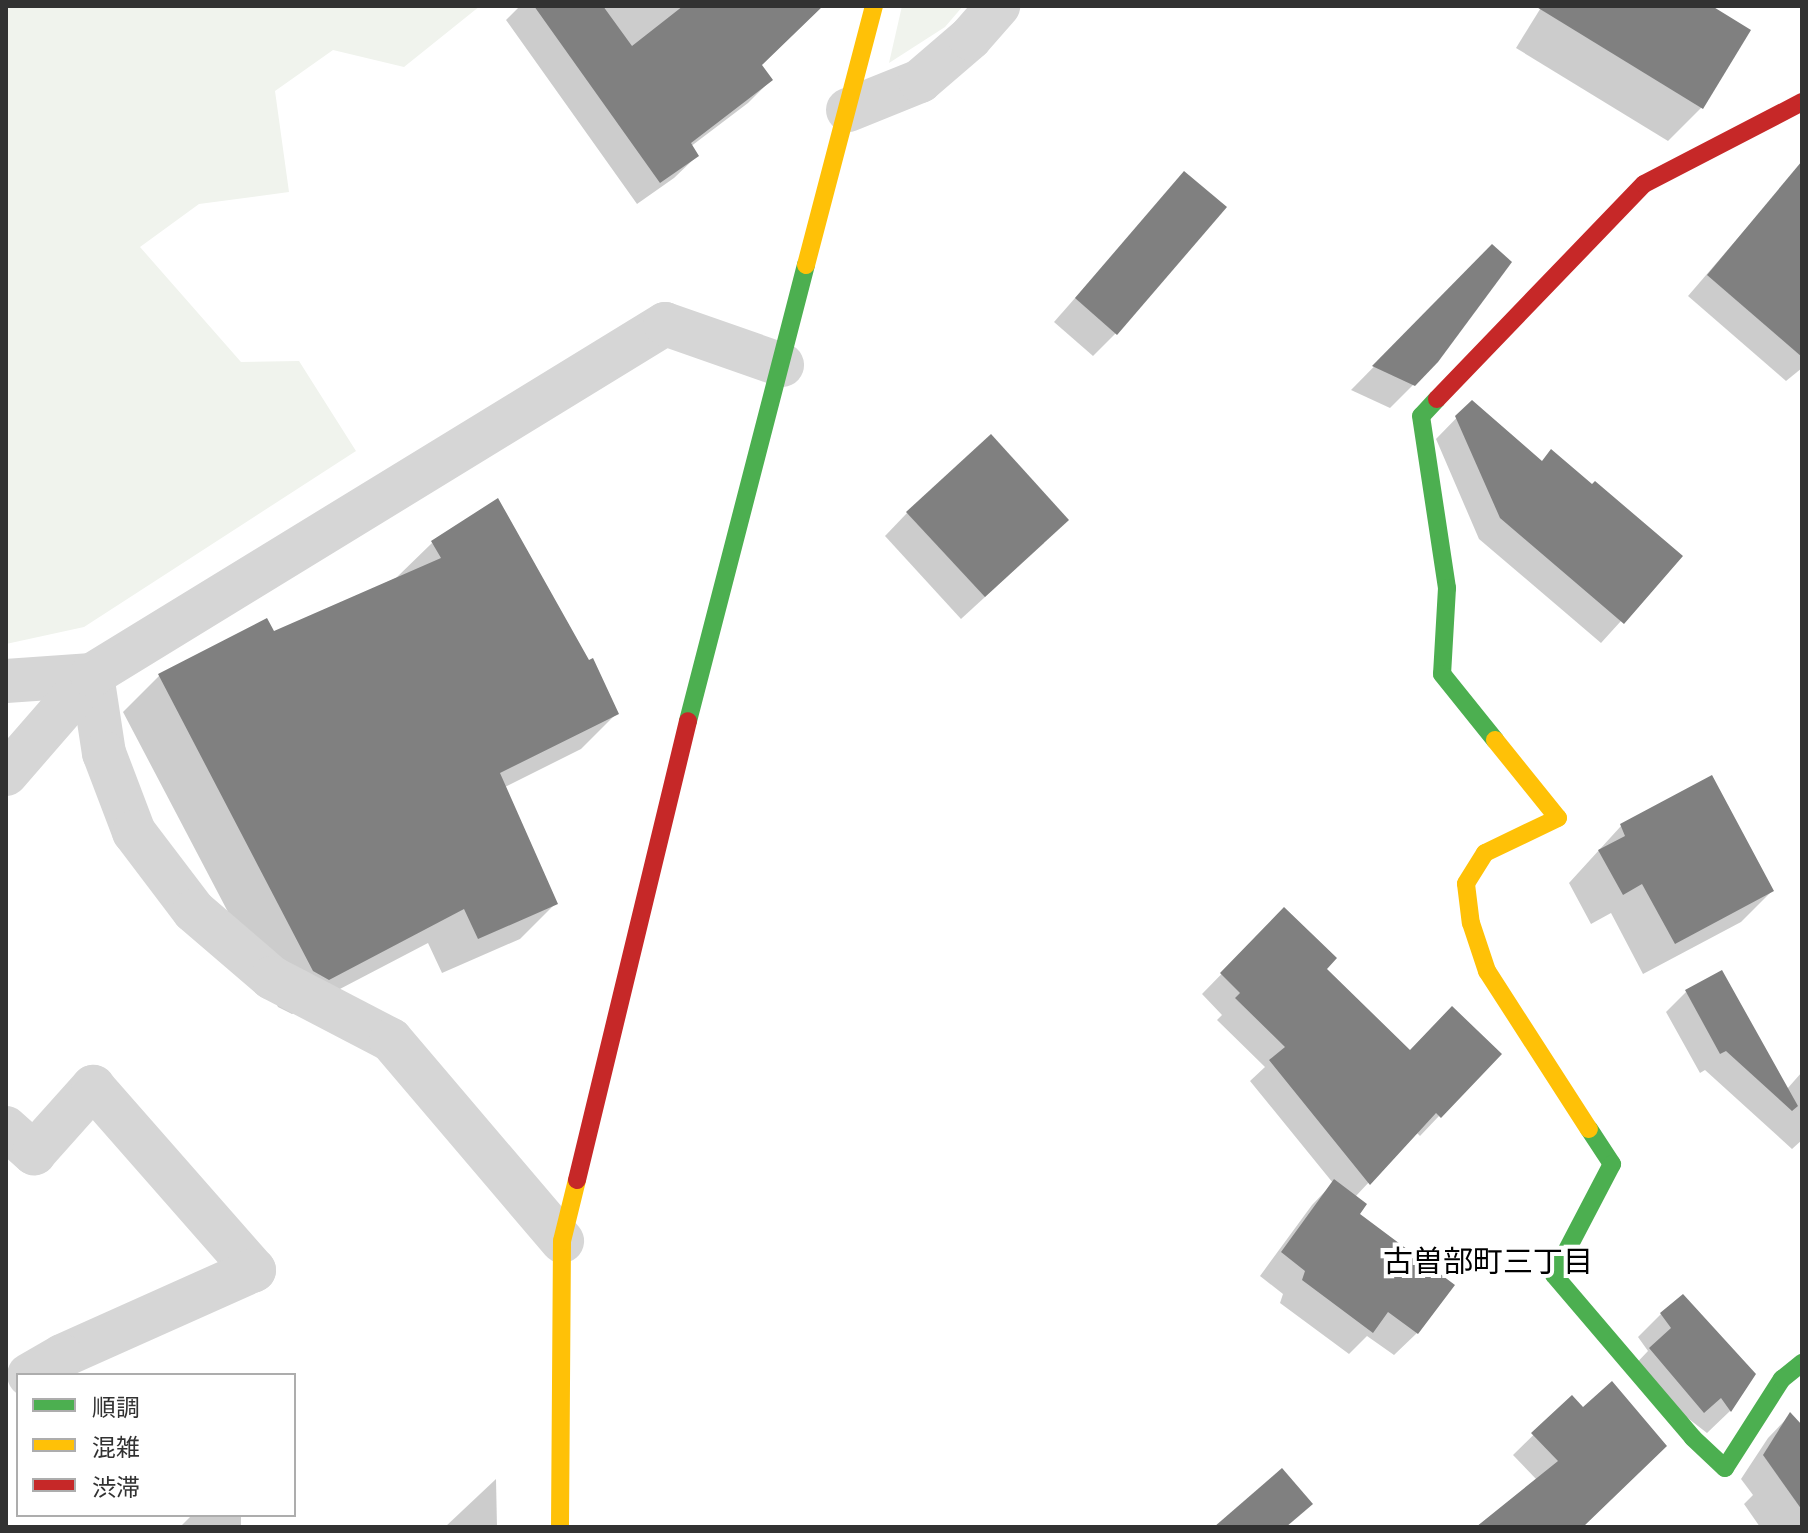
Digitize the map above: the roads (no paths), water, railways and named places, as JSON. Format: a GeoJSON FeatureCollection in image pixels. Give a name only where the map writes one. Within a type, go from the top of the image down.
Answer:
{"type":"FeatureCollection","features":[{"type":"Feature","properties":{"kind":"street"},"geometry":{"type":"LineString","coordinates":[[560,1527],[562,1241],[701,668],[874,6]]}},
{"type":"Feature","properties":{"kind":"street"},"geometry":{"type":"LineString","coordinates":[[848,110],[920,81],[970,38],[998,6]]}},
{"type":"Feature","properties":{"kind":"street"},"geometry":{"type":"LineString","coordinates":[[1802,102],[1644,184],[1421,416],[1447,588],[1442,674],[1558,818],[1485,853],[1466,884],[1471,923],[1487,971],[1612,1164],[1554,1275],[1693,1438],[1725,1468],[1782,1379],[1802,1363]]}},
{"type":"Feature","properties":{"kind":"street"},"geometry":{"type":"LineString","coordinates":[[6,774],[92,675],[665,324],[782,365]]}},
{"type":"Feature","properties":{"kind":"street"},"geometry":{"type":"LineString","coordinates":[[6,681],[92,675]]}},
{"type":"Feature","properties":{"kind":"street"},"geometry":{"type":"LineString","coordinates":[[92,675],[104,753],[134,832],[194,911],[272,978],[391,1040],[562,1241]]}},
{"type":"Feature","properties":{"kind":"street"},"geometry":{"type":"LineString","coordinates":[[6,1128],[34,1153],[93,1087],[254,1270],[30,1373]]}},
{"type":"Feature","properties":{"kind":"district","name":"古曽部町三丁目"},"geometry":{"type":"Point","coordinates":[1488,1261]}}]}
